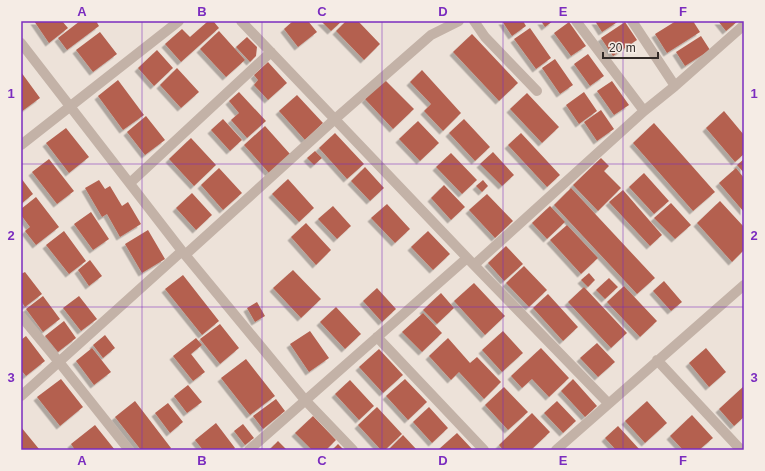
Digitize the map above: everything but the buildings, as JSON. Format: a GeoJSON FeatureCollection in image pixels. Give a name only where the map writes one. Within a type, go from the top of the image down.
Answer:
{"type":"FeatureCollection","features":[{"type":"Feature","properties":{"kind":"street"},"geometry":{"type":"LineString","coordinates":[[21,145],[179,21]]}},
{"type":"Feature","properties":{"kind":"street"},"geometry":{"type":"LineString","coordinates":[[21,396],[431,35],[459,21]]}},
{"type":"Feature","properties":{"kind":"street"},"geometry":{"type":"LineString","coordinates":[[474,21],[485,37],[537,91]]}},
{"type":"Feature","properties":{"kind":"street"},"geometry":{"type":"LineString","coordinates":[[576,21],[644,111]]}},
{"type":"Feature","properties":{"kind":"street"},"geometry":{"type":"LineString","coordinates":[[632,21],[675,86]]}},
{"type":"Feature","properties":{"kind":"street"},"geometry":{"type":"LineString","coordinates":[[244,22],[471,262],[608,403]]}},
{"type":"Feature","properties":{"kind":"street"},"geometry":{"type":"LineString","coordinates":[[249,450],[377,337],[471,262],[744,25]]}},
{"type":"Feature","properties":{"kind":"street"},"geometry":{"type":"LineString","coordinates":[[21,43],[183,253],[305,400],[354,450]]}},
{"type":"Feature","properties":{"kind":"street"},"geometry":{"type":"LineString","coordinates":[[130,184],[271,52]]}},
{"type":"Feature","properties":{"kind":"street"},"geometry":{"type":"LineString","coordinates":[[556,450],[744,284]]}},
{"type":"Feature","properties":{"kind":"street"},"geometry":{"type":"LineString","coordinates":[[21,316],[129,450]]}},
{"type":"Feature","properties":{"kind":"street"},"geometry":{"type":"LineString","coordinates":[[377,337],[484,450]]}},
{"type":"Feature","properties":{"kind":"street"},"geometry":{"type":"LineString","coordinates":[[657,360],[741,450]]}}]}
